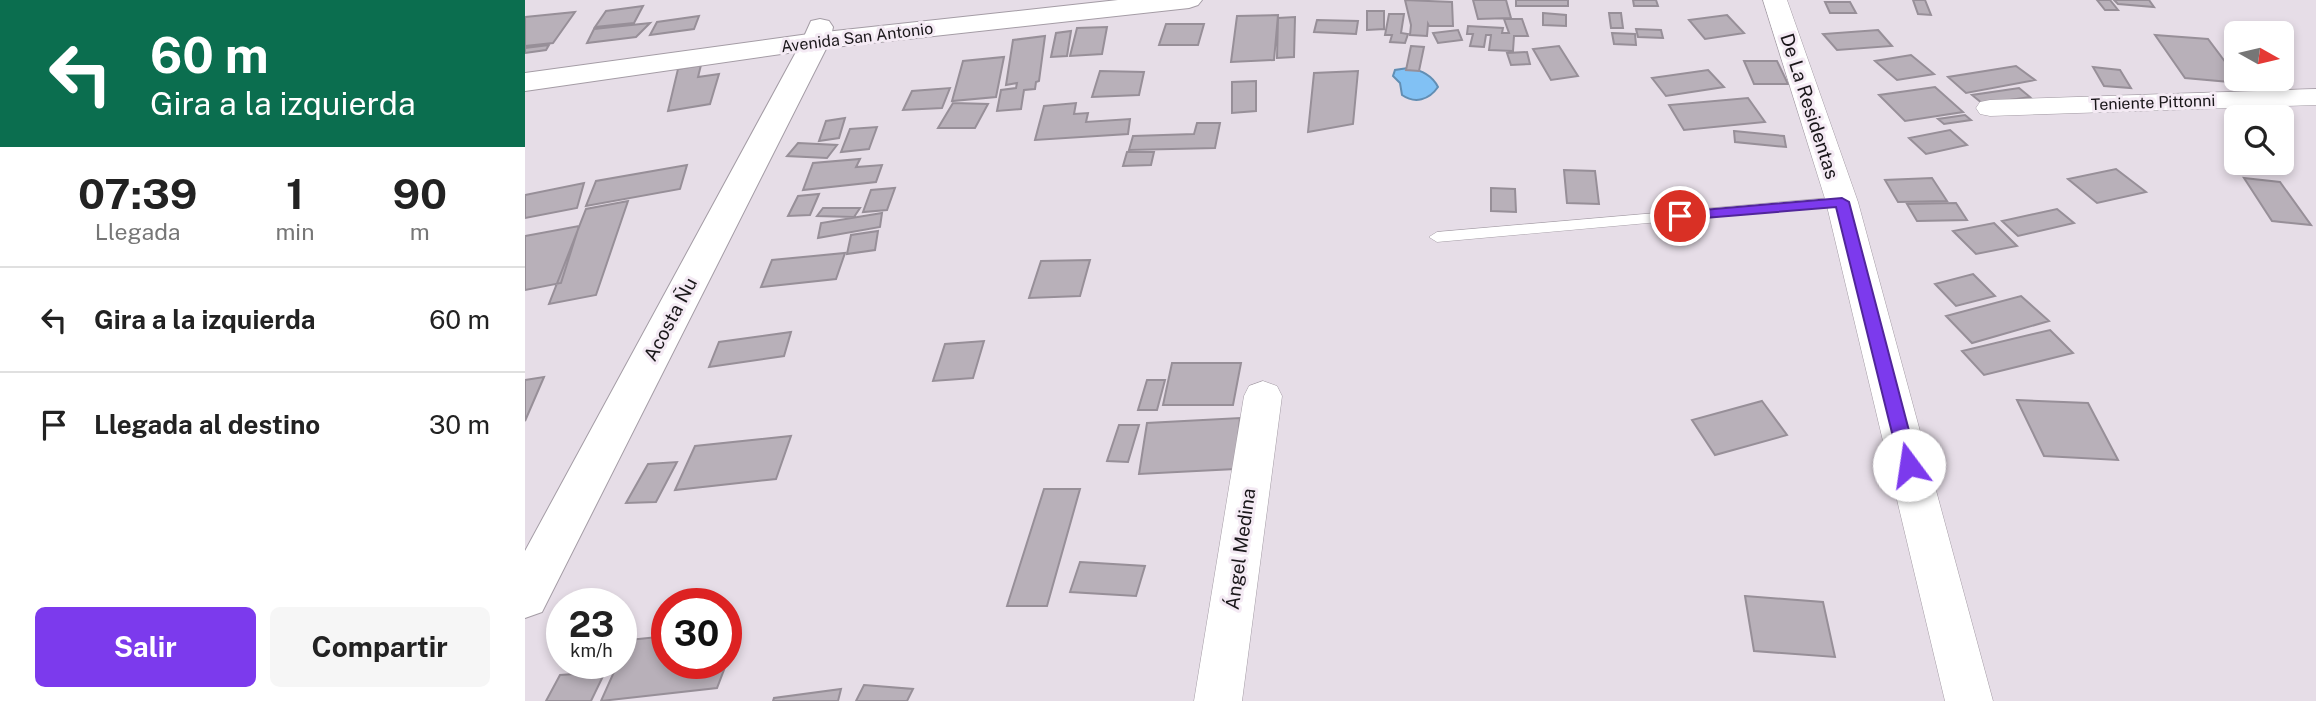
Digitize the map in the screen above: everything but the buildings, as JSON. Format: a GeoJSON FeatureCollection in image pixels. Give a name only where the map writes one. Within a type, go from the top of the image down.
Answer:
{"type":"FeatureCollection","features":[{"type":"Feature","properties":{"kind":"main road","name":"Avenida San Antonio"},"geometry":{"type":"LineString","coordinates":[[525,82],[818,34],[1053,0]]}},
{"type":"Feature","properties":{"kind":"main road","name":"Avenida San Antonio"},"geometry":{"type":"LineString","coordinates":[[525,65],[818,34],[1189,0]]}},
{"type":"Feature","properties":{"kind":"main road","name":"Acosta Ñu"},"geometry":{"type":"LineString","coordinates":[[525,597],[818,34]]}},
{"type":"Feature","properties":{"kind":"street","name":"De La Residentas"},"geometry":{"type":"LineString","coordinates":[[1775,0],[1842,202],[1969,701]]}},
{"type":"Feature","properties":{"kind":"street","name":"Teniente Pittonni"},"geometry":{"type":"LineString","coordinates":[[1990,108],[2316,97]]}},
{"type":"Feature","properties":{"kind":"street","name":"Ángel Medina"},"geometry":{"type":"LineString","coordinates":[[1218,701],[1263,397]]}},
{"type":"Feature","properties":{"kind":"lane"},"geometry":{"type":"LineString","coordinates":[[1437,237],[1842,202]]}},
{"type":"Feature","properties":{"kind":"water"},"geometry":{"type":"Polygon","coordinates":[[[1408,68],[1426,74],[1438,87],[1422,99],[1402,95],[1400,83],[1393,76],[1395,70],[1408,68]]]}},
{"type":"Feature","properties":{"kind":"route"},"geometry":{"type":"LineString","coordinates":[[1680,216],[1842,202],[1909,465]]}}]}
